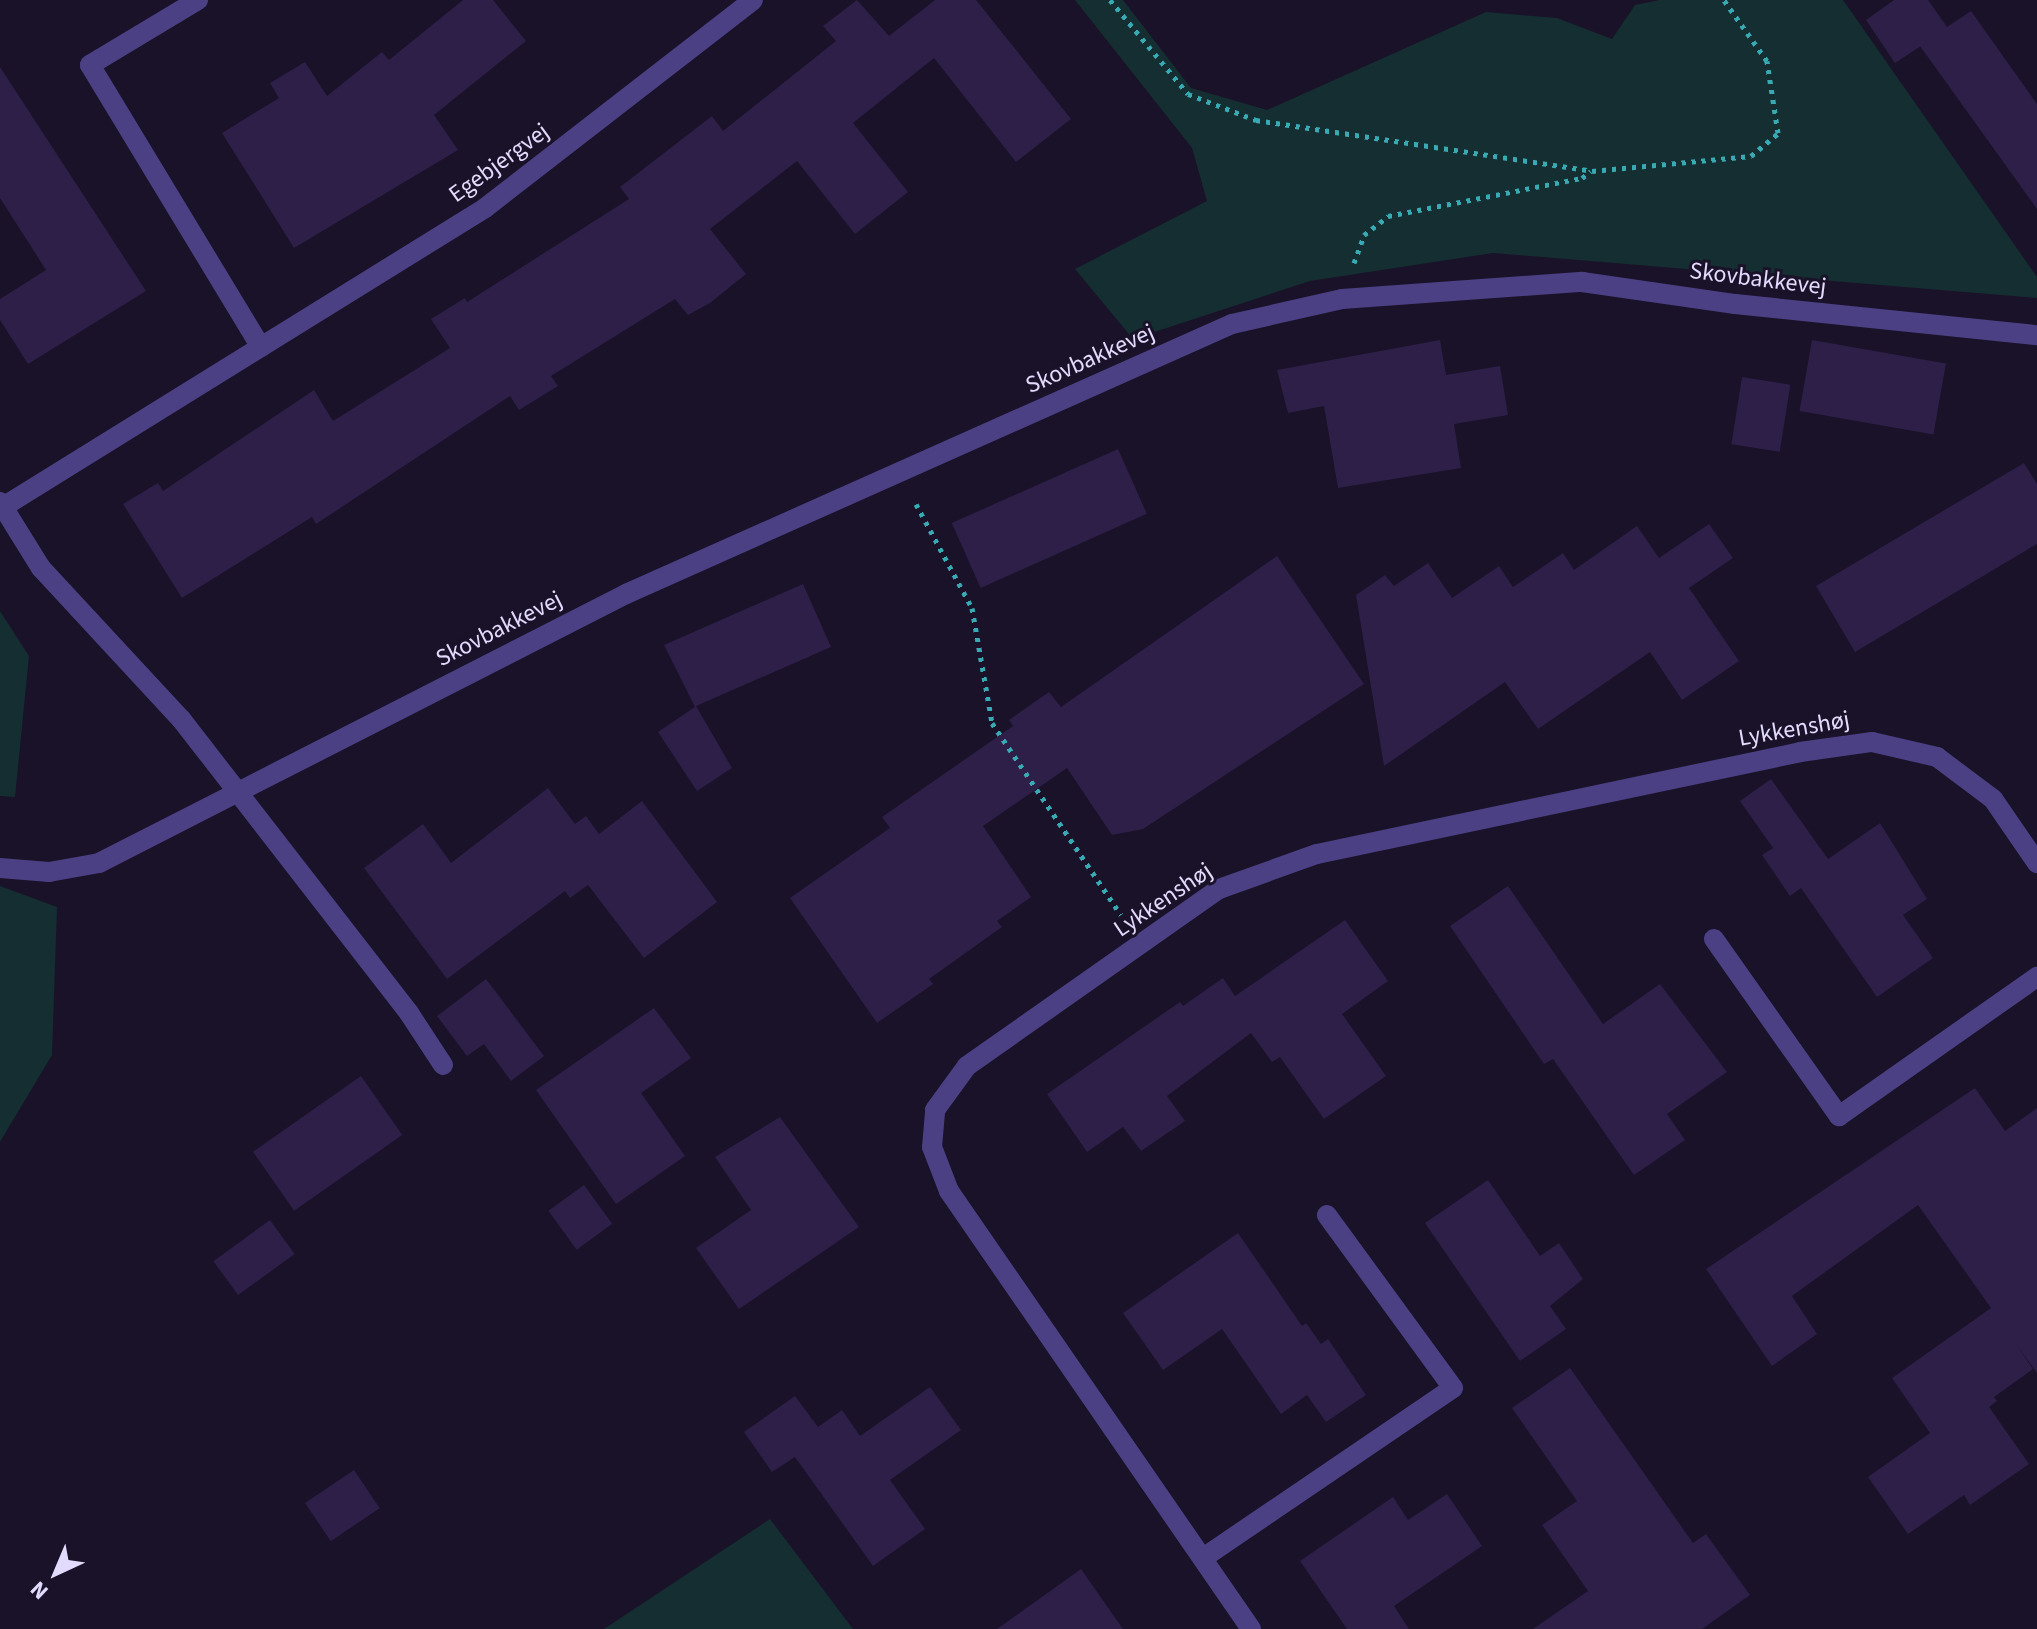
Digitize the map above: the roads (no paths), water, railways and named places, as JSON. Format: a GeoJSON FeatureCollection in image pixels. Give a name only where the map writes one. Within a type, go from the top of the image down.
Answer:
{"type":"FeatureCollection","features":[{"type":"Feature","properties":{"kind":"street"},"geometry":{"type":"LineString","coordinates":[[198,0],[90,65],[261,347]]}},
{"type":"Feature","properties":{"kind":"street","name":"Egebjergvej"},"geometry":{"type":"LineString","coordinates":[[236,790],[181,719],[58,588],[2,505],[485,208],[753,0]]}},
{"type":"Feature","properties":{"kind":"street","name":"Skovbakkevej"},"geometry":{"type":"LineString","coordinates":[[0,868],[49,872],[99,863],[236,790],[626,594],[1232,324],[1342,299],[1582,282],[1735,304],[2037,335]]}},
{"type":"Feature","properties":{"kind":"street","name":"Lykkenshøj"},"geometry":{"type":"LineString","coordinates":[[1251,1629],[949,1191],[932,1147],[935,1110],[967,1066],[1219,889],[1317,854],[1800,752],[1872,742],[1937,757],[1993,799],[2037,863]]}},
{"type":"Feature","properties":{"kind":"street"},"geometry":{"type":"LineString","coordinates":[[236,790],[409,1013],[443,1065]]}},
{"type":"Feature","properties":{"kind":"street"},"geometry":{"type":"LineString","coordinates":[[1714,939],[1839,1116],[2037,977]]}},
{"type":"Feature","properties":{"kind":"street"},"geometry":{"type":"LineString","coordinates":[[1203,1558],[1453,1388],[1327,1215]]}}]}
